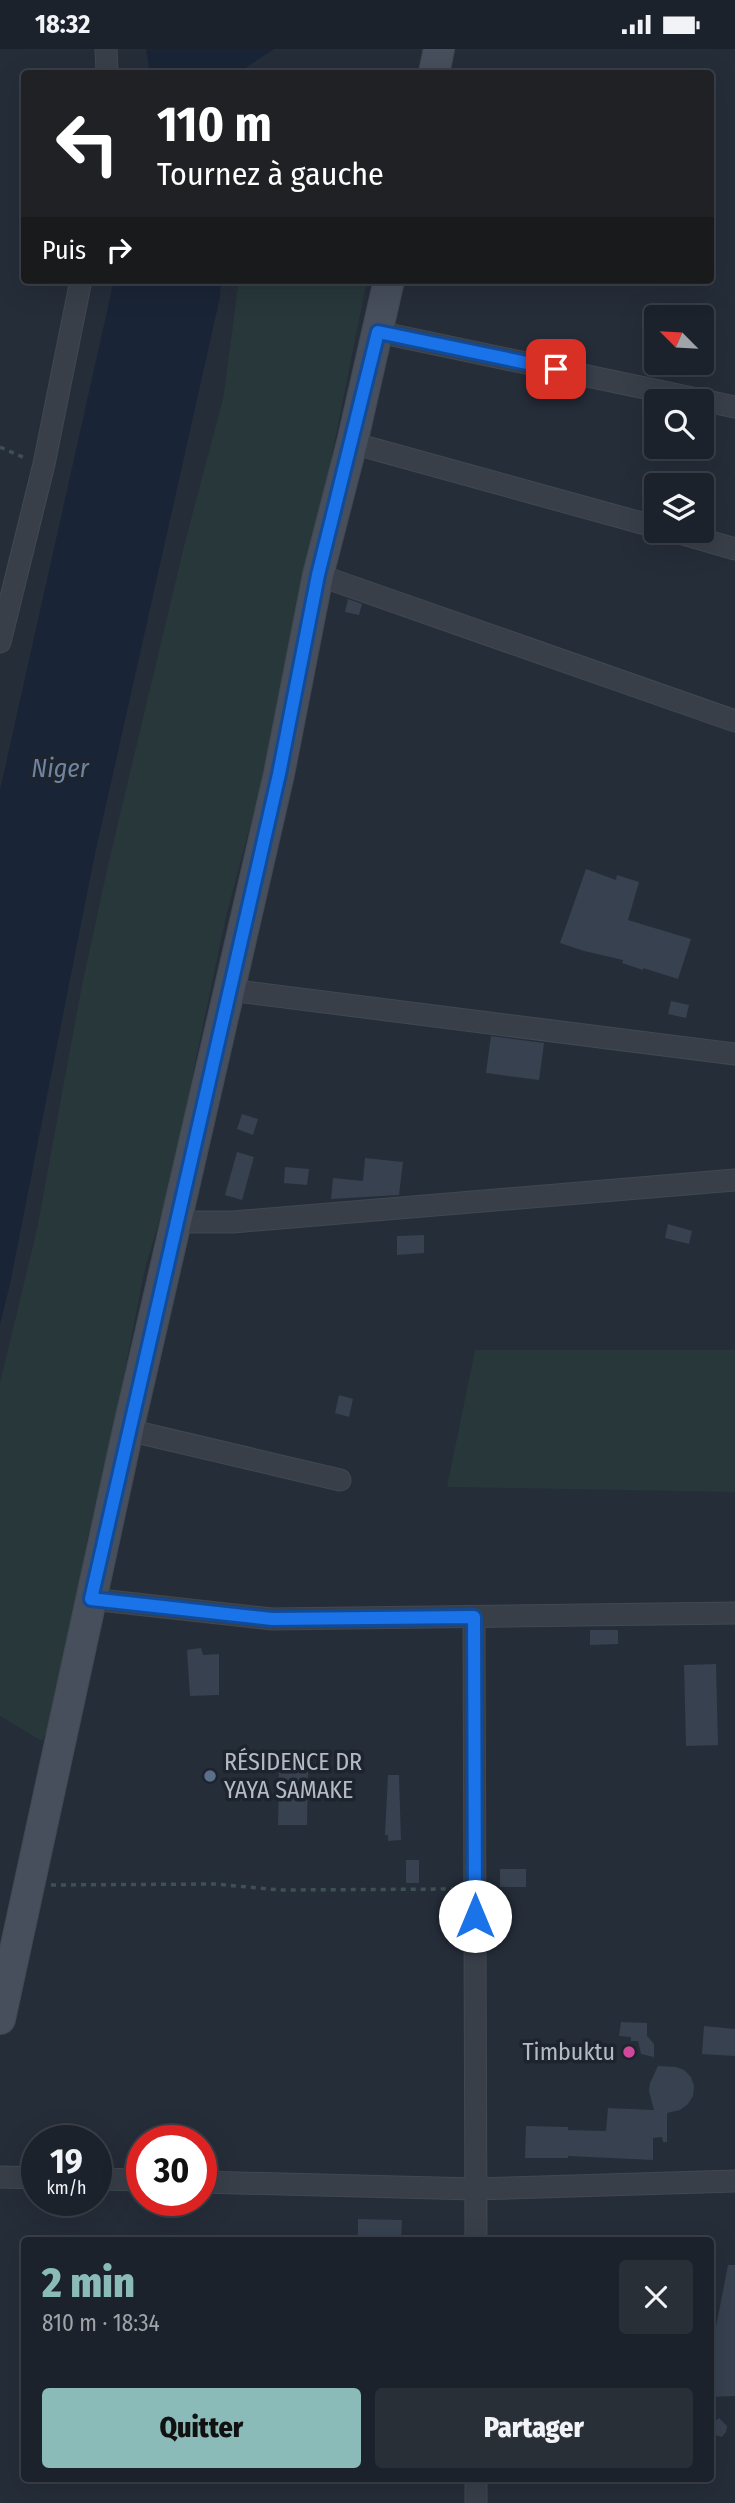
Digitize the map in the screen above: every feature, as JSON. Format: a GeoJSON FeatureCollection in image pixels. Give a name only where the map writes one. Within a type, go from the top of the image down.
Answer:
{"type":"FeatureCollection","features":[{"type":"Feature","properties":{"kind":"main road"},"geometry":{"type":"LineString","coordinates":[[435,70],[439,49]]}},
{"type":"Feature","properties":{"kind":"main road"},"geometry":{"type":"LineString","coordinates":[[0,2019],[128,1430],[279,774],[318,575],[352,443],[388,284]]}},
{"type":"Feature","properties":{"kind":"street"},"geometry":{"type":"LineString","coordinates":[[106,49],[107,70]]}},
{"type":"Feature","properties":{"kind":"street"},"geometry":{"type":"LineString","coordinates":[[0,642],[44,464],[80,284]]}},
{"type":"Feature","properties":{"kind":"street"},"geometry":{"type":"LineString","coordinates":[[378,332],[735,407]]}},
{"type":"Feature","properties":{"kind":"street"},"geometry":{"type":"LineString","coordinates":[[352,443],[644,524]]}},
{"type":"Feature","properties":{"kind":"street"},"geometry":{"type":"LineString","coordinates":[[714,543],[735,549]]}},
{"type":"Feature","properties":{"kind":"street"},"geometry":{"type":"LineString","coordinates":[[318,575],[735,721]]}},
{"type":"Feature","properties":{"kind":"street"},"geometry":{"type":"LineString","coordinates":[[229,990],[735,1054]]}},
{"type":"Feature","properties":{"kind":"street"},"geometry":{"type":"LineString","coordinates":[[176,1222],[233,1222],[735,1180]]}},
{"type":"Feature","properties":{"kind":"street"},"geometry":{"type":"LineString","coordinates":[[128,1430],[340,1480]]}},
{"type":"Feature","properties":{"kind":"street"},"geometry":{"type":"LineString","coordinates":[[91,1599],[272,1619],[735,1613]]}},
{"type":"Feature","properties":{"kind":"street"},"geometry":{"type":"LineString","coordinates":[[474,1617],[476,2237]]}},
{"type":"Feature","properties":{"kind":"street"},"geometry":{"type":"LineString","coordinates":[[0,2177],[21,2178]]}},
{"type":"Feature","properties":{"kind":"street"},"geometry":{"type":"LineString","coordinates":[[217,2182],[475,2189],[735,2181]]}},
{"type":"Feature","properties":{"kind":"street"},"geometry":{"type":"LineString","coordinates":[[476,2482],[476,2503]]}},
{"type":"Feature","properties":{"kind":"path"},"geometry":{"type":"LineString","coordinates":[[0,447],[44,464]]}},
{"type":"Feature","properties":{"kind":"path"},"geometry":{"type":"LineString","coordinates":[[28,1885],[119,1883],[215,1884],[280,1890],[475,1889]]}},
{"type":"Feature","properties":{"kind":"shaded area"},"geometry":{"type":"Polygon","coordinates":[[[238,284],[366,284],[280,715],[226,916],[194,1069],[179,1157],[145,1268],[112,1436],[86,1546],[56,1711],[42,1741],[0,1716],[0,1383],[37,1229],[81,990],[108,865],[185,542],[223,399],[238,284]]]}},
{"type":"Feature","properties":{"kind":"shaded area"},"geometry":{"type":"Polygon","coordinates":[[[475,1350],[735,1350],[735,1492],[447,1487],[475,1350]]]}},
{"type":"Feature","properties":{"kind":"water"},"geometry":{"type":"Polygon","coordinates":[[[146,49],[274,49],[242,70],[150,70],[146,49]]]}},
{"type":"Feature","properties":{"kind":"water","name":"Niger"},"geometry":{"type":"Polygon","coordinates":[[[113,284],[221,284],[93,863],[0,1325],[0,790],[113,284]]]}},
{"type":"Feature","properties":{"kind":"building"},"geometry":{"type":"Polygon","coordinates":[[[348,599],[362,604],[359,615],[345,612],[348,599]]]}},
{"type":"Feature","properties":{"kind":"building"},"geometry":{"type":"Polygon","coordinates":[[[586,869],[616,880],[617,875],[639,882],[628,920],[691,939],[678,979],[622,963],[623,960],[560,943],[586,869]]]}},
{"type":"Feature","properties":{"kind":"building"},"geometry":{"type":"Polygon","coordinates":[[[671,1001],[689,1005],[686,1018],[668,1014],[671,1001]]]}},
{"type":"Feature","properties":{"kind":"building"},"geometry":{"type":"Polygon","coordinates":[[[491,1036],[544,1043],[539,1080],[486,1073],[491,1036]]]}},
{"type":"Feature","properties":{"kind":"building"},"geometry":{"type":"Polygon","coordinates":[[[242,1114],[258,1119],[253,1135],[237,1129],[242,1114]]]}},
{"type":"Feature","properties":{"kind":"building"},"geometry":{"type":"Polygon","coordinates":[[[237,1152],[254,1157],[242,1200],[225,1195],[237,1152]]]}},
{"type":"Feature","properties":{"kind":"building"},"geometry":{"type":"Polygon","coordinates":[[[365,1158],[403,1162],[399,1195],[331,1199],[333,1178],[363,1181],[365,1158]]]}},
{"type":"Feature","properties":{"kind":"building"},"geometry":{"type":"Polygon","coordinates":[[[285,1167],[309,1169],[307,1185],[284,1183],[285,1167]]]}},
{"type":"Feature","properties":{"kind":"building"},"geometry":{"type":"Polygon","coordinates":[[[668,1224],[692,1231],[689,1244],[665,1238],[668,1224]]]}},
{"type":"Feature","properties":{"kind":"building"},"geometry":{"type":"Polygon","coordinates":[[[424,1235],[424,1253],[397,1255],[397,1236],[424,1235]]]}},
{"type":"Feature","properties":{"kind":"building"},"geometry":{"type":"Polygon","coordinates":[[[339,1395],[353,1399],[349,1417],[335,1413],[339,1395]]]}},
{"type":"Feature","properties":{"kind":"building"},"geometry":{"type":"Polygon","coordinates":[[[590,1630],[618,1630],[618,1644],[590,1645],[590,1630]]]}},
{"type":"Feature","properties":{"kind":"building"},"geometry":{"type":"Polygon","coordinates":[[[201,1648],[203,1655],[219,1654],[219,1695],[190,1696],[187,1650],[201,1648]]]}},
{"type":"Feature","properties":{"kind":"building"},"geometry":{"type":"Polygon","coordinates":[[[716,1664],[718,1745],[686,1746],[684,1665],[716,1664]]]}},
{"type":"Feature","properties":{"kind":"building"},"geometry":{"type":"Polygon","coordinates":[[[279,1771],[308,1771],[307,1825],[278,1825],[279,1771]]]}},
{"type":"Feature","properties":{"kind":"building"},"geometry":{"type":"Polygon","coordinates":[[[388,1775],[399,1775],[401,1840],[388,1841],[388,1835],[385,1835],[388,1775]]]}},
{"type":"Feature","properties":{"kind":"building"},"geometry":{"type":"Polygon","coordinates":[[[406,1860],[419,1860],[419,1883],[406,1883],[406,1860]]]}},
{"type":"Feature","properties":{"kind":"building"},"geometry":{"type":"Polygon","coordinates":[[[500,1869],[526,1869],[526,1887],[500,1887],[500,1869]]]}},
{"type":"Feature","properties":{"kind":"building"},"geometry":{"type":"Polygon","coordinates":[[[621,2022],[647,2023],[647,2036],[654,2044],[654,2057],[641,2054],[638,2041],[619,2036],[621,2022]]]}},
{"type":"Feature","properties":{"kind":"building"},"geometry":{"type":"Polygon","coordinates":[[[704,2026],[735,2029],[735,2056],[702,2054],[704,2026]]]}},
{"type":"Feature","properties":{"kind":"building"},"geometry":{"type":"Polygon","coordinates":[[[658,2066],[684,2070],[691,2077],[694,2086],[693,2096],[688,2104],[680,2110],[667,2113],[667,2142],[663,2142],[662,2137],[653,2138],[653,2160],[568,2156],[525,2158],[526,2126],[606,2131],[608,2108],[654,2110],[649,2091],[658,2066]]]}},
{"type":"Feature","properties":{"kind":"building"},"geometry":{"type":"Polygon","coordinates":[[[358,2219],[402,2220],[401,2237],[358,2237],[358,2219]]]}},
{"type":"Feature","properties":{"kind":"building"},"geometry":{"type":"Polygon","coordinates":[[[728,2265],[735,2265],[735,2396],[714,2397],[716,2327],[728,2265]]]}},
{"type":"Feature","properties":{"kind":"building"},"geometry":{"type":"Polygon","coordinates":[[[719,2418],[727,2426],[722,2437],[714,2434],[714,2422],[719,2418]]]}},
{"type":"Feature","properties":{"kind":"place","name":"RÉSIDENCE DR YAYA SAMAKE"},"geometry":{"type":"Point","coordinates":[210,1776]}},
{"type":"Feature","properties":{"kind":"place","name":"Timbuktu"},"geometry":{"type":"Point","coordinates":[629,2052]}},
{"type":"Feature","properties":{"kind":"route"},"geometry":{"type":"LineString","coordinates":[[475,1916],[474,1617],[272,1619],[91,1599],[279,774],[318,575],[378,332],[556,369]]}}]}
